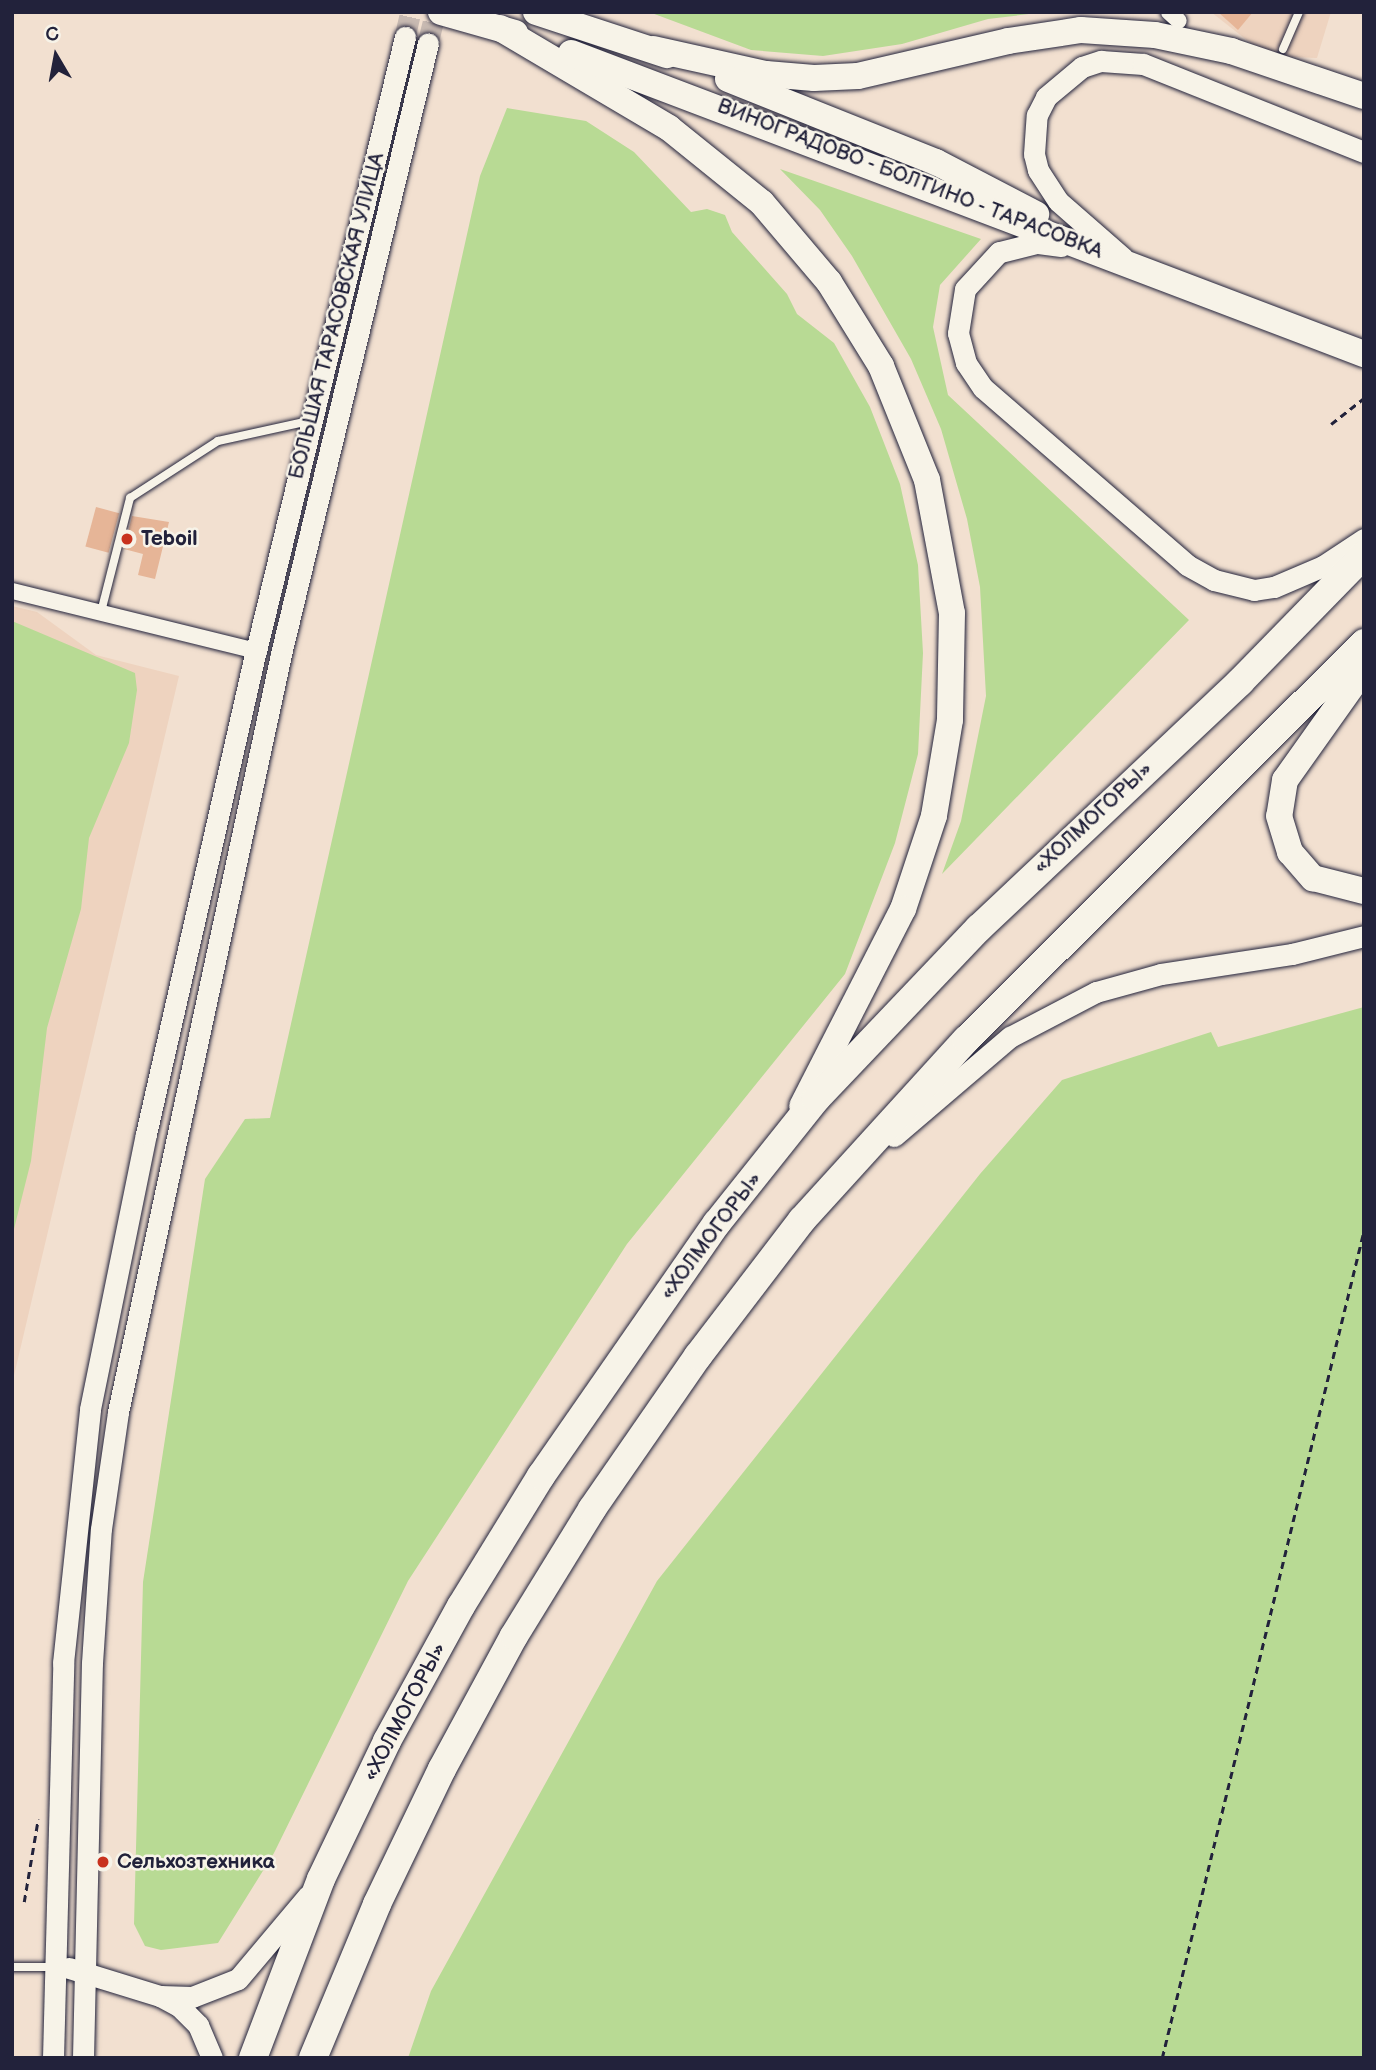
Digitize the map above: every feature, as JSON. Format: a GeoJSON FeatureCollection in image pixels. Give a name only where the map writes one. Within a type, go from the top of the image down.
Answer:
{"type":"FeatureCollection","features":[{"type":"Feature","properties":{"kind":"highway","name":"«ХОЛМОГОРЫ»"},"geometry":{"type":"LineString","coordinates":[[253,2058],[321,1879],[394,1729],[461,1606],[541,1475],[717,1223],[816,1099],[979,929],[1240,682],[1364,555]]}},
{"type":"Feature","properties":{"kind":"highway"},"geometry":{"type":"LineString","coordinates":[[313,2058],[377,1904],[442,1769],[514,1636],[600,1498],[698,1356],[802,1220],[965,1040],[1364,643]]}},
{"type":"Feature","properties":{"kind":"main road","name":"ВИНОГРАДОВО - БОЛТИНО - ТАРАСОВКА"},"geometry":{"type":"LineString","coordinates":[[442,12],[500,28],[1128,261]]}},
{"type":"Feature","properties":{"kind":"main road","name":"ВИНОГРАДОВО - БОЛТИНО - ТАРАСОВКА"},"geometry":{"type":"LineString","coordinates":[[536,12],[653,49],[936,162],[1128,261]]}},
{"type":"Feature","properties":{"kind":"main road"},"geometry":{"type":"LineString","coordinates":[[500,28],[669,128],[762,203],[829,282],[881,366],[927,480],[951,613],[950,720],[934,816],[904,909],[785,1139]]}},
{"type":"Feature","properties":{"kind":"main road"},"geometry":{"type":"LineString","coordinates":[[653,49],[766,74],[814,78],[858,76],[1008,41],[1081,30],[1155,35],[1231,51],[1364,96]]}},
{"type":"Feature","properties":{"kind":"main road"},"geometry":{"type":"LineString","coordinates":[[1128,261],[1364,354]]}},
{"type":"Feature","properties":{"kind":"main road"},"geometry":{"type":"LineString","coordinates":[[1364,670],[1285,780],[1279,816],[1290,852],[1314,878],[1364,891]]}},
{"type":"Feature","properties":{"kind":"street"},"geometry":{"type":"LineString","coordinates":[[570,12],[592,30]]}},
{"type":"Feature","properties":{"kind":"street","name":"БОЛЬШАЯ ТАРАСОВСКАЯ УЛИЦА"},"geometry":{"type":"LineString","coordinates":[[53,2058],[63,1663],[90,1409],[146,1134],[256,651],[405,37]]}},
{"type":"Feature","properties":{"kind":"street","name":"БОЛЬШАЯ ТАРАСОВСКАЯ УЛИЦА"},"geometry":{"type":"LineString","coordinates":[[83,2058],[92,1663],[101,1530],[118,1412],[293,601],[428,43]]}},
{"type":"Feature","properties":{"kind":"street"},"geometry":{"type":"LineString","coordinates":[[1128,261],[1058,201],[1038,170],[1034,154],[1037,115],[1046,97],[1082,67],[1112,61],[1143,64],[1364,152]]}},
{"type":"Feature","properties":{"kind":"street"},"geometry":{"type":"LineString","coordinates":[[1128,261],[1036,243],[1015,246],[986,261],[965,289],[958,319],[966,363],[983,388],[1158,541],[1214,580],[1254,590],[1274,587],[1323,566],[1364,539]]}},
{"type":"Feature","properties":{"kind":"street"},"geometry":{"type":"LineString","coordinates":[[12,591],[256,651]]}},
{"type":"Feature","properties":{"kind":"street"},"geometry":{"type":"LineString","coordinates":[[802,1220],[975,1062],[1050,1013],[1129,981],[1364,936]]}},
{"type":"Feature","properties":{"kind":"street"},"geometry":{"type":"LineString","coordinates":[[54,1967],[83,1970],[160,1996],[192,1997],[238,1979],[255,1964],[321,1879]]}},
{"type":"Feature","properties":{"kind":"street"},"geometry":{"type":"LineString","coordinates":[[160,1996],[198,2025],[212,2058]]}},
{"type":"Feature","properties":{"kind":"lane"},"geometry":{"type":"LineString","coordinates":[[1283,49],[1299,12]]}},
{"type":"Feature","properties":{"kind":"lane"},"geometry":{"type":"LineString","coordinates":[[101,612],[130,498],[218,441],[312,421]]}},
{"type":"Feature","properties":{"kind":"lane"},"geometry":{"type":"LineString","coordinates":[[12,1967],[54,1967]]}},
{"type":"Feature","properties":{"kind":"path"},"geometry":{"type":"LineString","coordinates":[[1331,424],[1364,398]]}},
{"type":"Feature","properties":{"kind":"path"},"geometry":{"type":"LineString","coordinates":[[1162,2058],[1364,1230]]}},
{"type":"Feature","properties":{"kind":"path"},"geometry":{"type":"LineString","coordinates":[[24,1902],[37,1846],[39,1805]]}},
{"type":"Feature","properties":{"kind":"shaded area"},"geometry":{"type":"Polygon","coordinates":[[[1211,12],[1331,12],[1317,58],[1267,56],[1211,12]]]}},
{"type":"Feature","properties":{"kind":"shaded area"},"geometry":{"type":"Polygon","coordinates":[[[12,606],[37,612],[96,655],[179,676],[12,1384],[12,606]]]}},
{"type":"Feature","properties":{"kind":"green space"},"geometry":{"type":"Polygon","coordinates":[[[649,12],[1046,12],[988,19],[902,44],[823,56],[751,50],[649,12]]]}},
{"type":"Feature","properties":{"kind":"green space"},"geometry":{"type":"Polygon","coordinates":[[[507,108],[586,121],[634,152],[691,212],[707,209],[725,215],[732,232],[787,294],[797,314],[834,343],[870,407],[900,484],[918,565],[923,653],[918,754],[895,843],[845,974],[627,1244],[408,1581],[274,1853],[218,1943],[161,1950],[145,1946],[134,1924],[143,1582],[205,1179],[245,1119],[270,1118],[480,176],[507,108]]]}},
{"type":"Feature","properties":{"kind":"green space"},"geometry":{"type":"Polygon","coordinates":[[[780,169],[981,239],[940,285],[933,327],[948,395],[1189,620],[942,874],[961,821],[986,696],[980,587],[967,519],[941,429],[911,359],[852,256],[820,210],[780,169]]]}},
{"type":"Feature","properties":{"kind":"green space"},"geometry":{"type":"Polygon","coordinates":[[[12,621],[135,673],[137,690],[129,743],[89,838],[81,909],[47,1028],[31,1161],[12,1237],[12,621]]]}},
{"type":"Feature","properties":{"kind":"green space"},"geometry":{"type":"Polygon","coordinates":[[[1364,1007],[1364,2058],[408,2058],[431,1991],[657,1581],[980,1174],[1062,1080],[1211,1032],[1218,1047],[1364,1007]]]}},
{"type":"Feature","properties":{"kind":"building"},"geometry":{"type":"Polygon","coordinates":[[[1218,12],[1253,12],[1238,30],[1218,12]]]}},
{"type":"Feature","properties":{"kind":"building"},"geometry":{"type":"Polygon","coordinates":[[[96,507],[119,513],[109,553],[85,547],[96,507]]]}},
{"type":"Feature","properties":{"kind":"building"},"geometry":{"type":"Polygon","coordinates":[[[132,516],[169,522],[155,579],[138,575],[143,554],[124,549],[132,516]]]}},
{"type":"Feature","properties":{"kind":"tunnel"},"geometry":{"type":"LineString","coordinates":[[405,37],[411,12]]}},
{"type":"Feature","properties":{"kind":"tunnel"},"geometry":{"type":"LineString","coordinates":[[428,43],[436,12]]}},
{"type":"Feature","properties":{"kind":"place","name":"Teboil"},"geometry":{"type":"Point","coordinates":[127,539]}},
{"type":"Feature","properties":{"kind":"place","name":"Сельхозтехника"},"geometry":{"type":"Point","coordinates":[103,1862]}}]}
